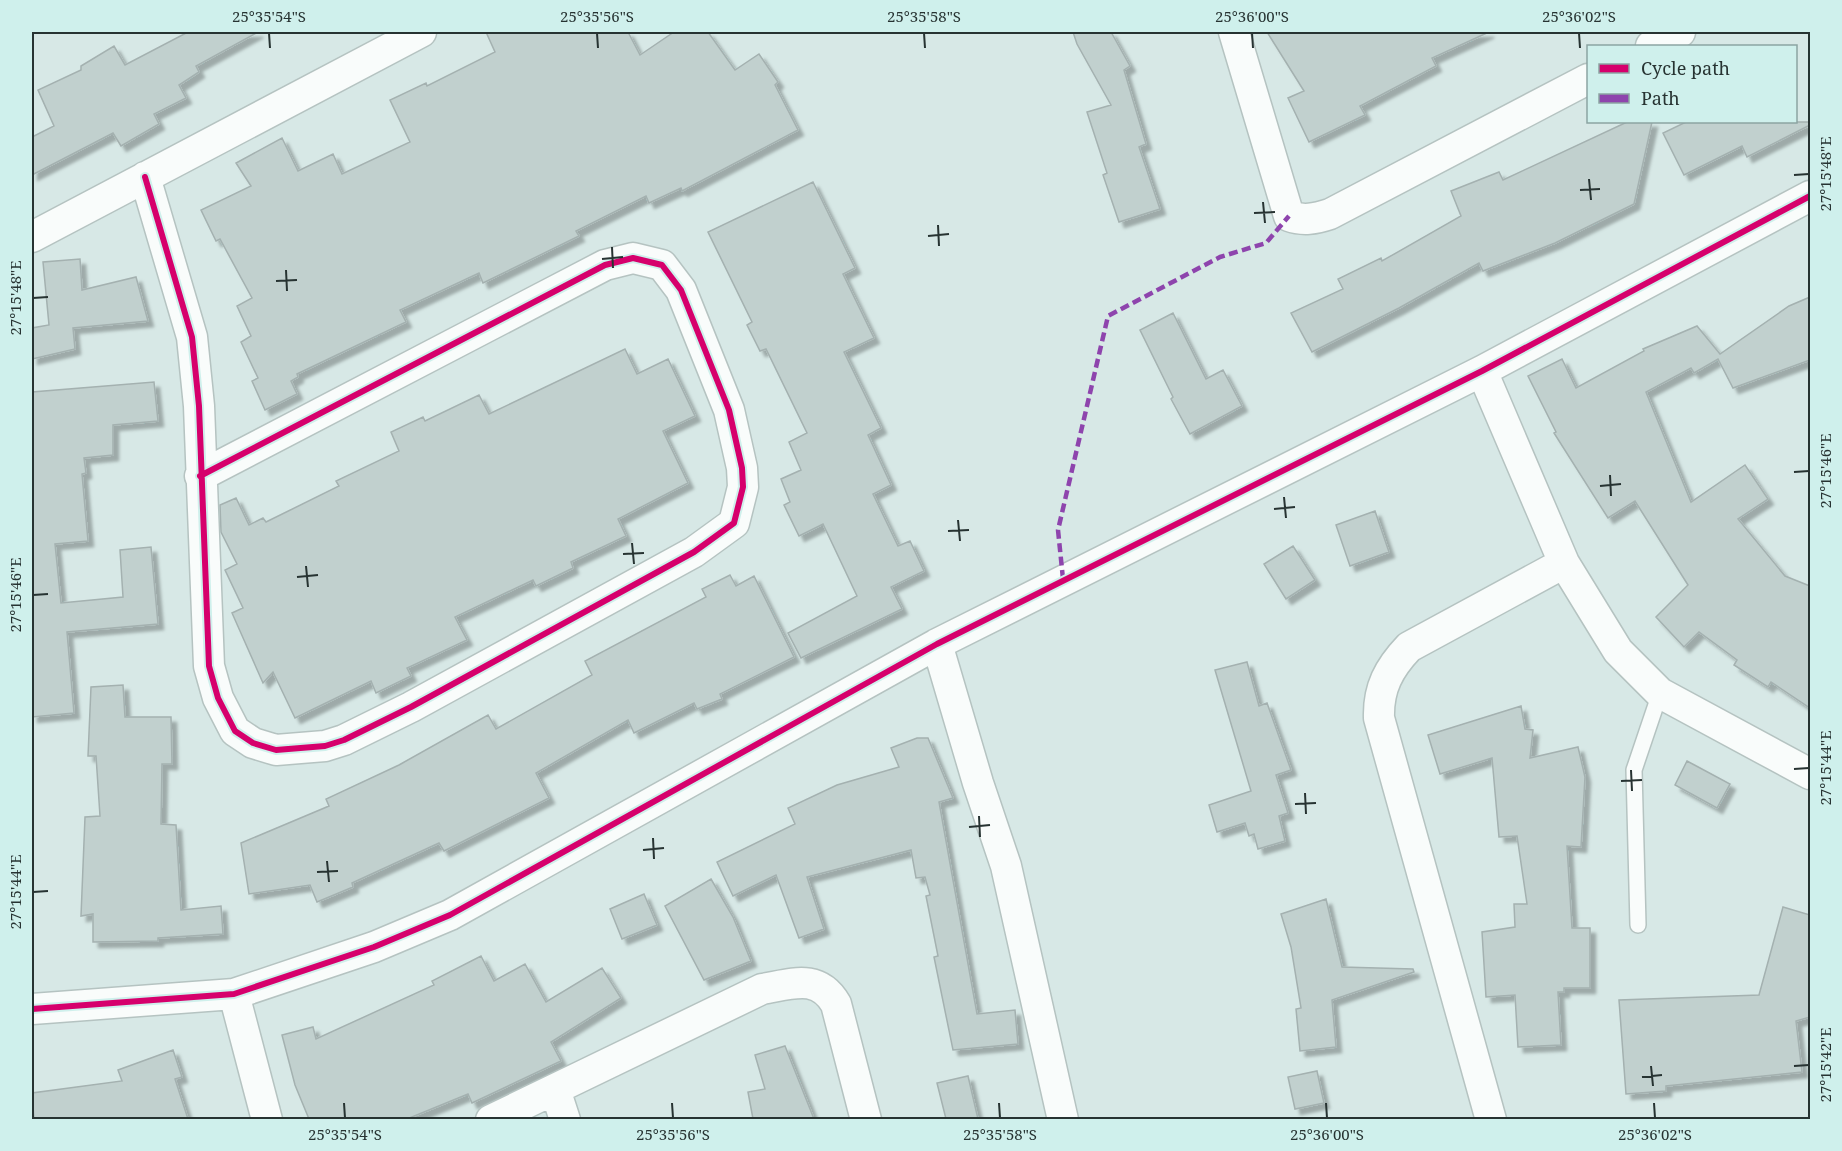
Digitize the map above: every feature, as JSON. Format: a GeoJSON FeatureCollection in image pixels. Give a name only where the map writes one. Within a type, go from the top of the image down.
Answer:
{"type":"FeatureCollection","features":[{"type":"Feature","properties":{"kind":"street"},"geometry":{"type":"LineString","coordinates":[[32,237],[421,32]]}},
{"type":"Feature","properties":{"kind":"street"},"geometry":{"type":"LineString","coordinates":[[1234,32],[1288,216],[1296,218],[1310,219],[1330,214],[1587,80]]}},
{"type":"Feature","properties":{"kind":"street"},"geometry":{"type":"LineString","coordinates":[[1653,45],[1680,32]]}},
{"type":"Feature","properties":{"kind":"street"},"geometry":{"type":"LineString","coordinates":[[145,177],[192,337],[199,406],[200,476],[209,666],[218,698],[235,731],[253,743],[276,750],[325,746],[344,740],[411,707],[694,552],[734,523],[743,487],[740,450],[729,410],[681,290],[663,265],[633,258],[605,265],[200,476]]}},
{"type":"Feature","properties":{"kind":"street"},"geometry":{"type":"LineString","coordinates":[[32,1009],[234,994],[374,947],[450,915],[937,644],[1482,371],[1810,196]]}},
{"type":"Feature","properties":{"kind":"street"},"geometry":{"type":"LineString","coordinates":[[1482,371],[1564,563],[1618,651],[1660,693],[1810,774]]}},
{"type":"Feature","properties":{"kind":"street"},"geometry":{"type":"LineString","coordinates":[[1491,1119],[1379,718],[1378,702],[1390,667],[1409,646],[1564,563]]}},
{"type":"Feature","properties":{"kind":"street"},"geometry":{"type":"LineString","coordinates":[[937,644],[978,783],[1006,866],[1063,1119]]}},
{"type":"Feature","properties":{"kind":"street"},"geometry":{"type":"LineString","coordinates":[[491,1119],[762,990],[792,984],[817,985],[826,988],[836,1004],[866,1119]]}},
{"type":"Feature","properties":{"kind":"street"},"geometry":{"type":"LineString","coordinates":[[234,994],[267,1119]]}},
{"type":"Feature","properties":{"kind":"street"},"geometry":{"type":"LineString","coordinates":[[555,1089],[565,1119]]}},
{"type":"Feature","properties":{"kind":"lane"},"geometry":{"type":"LineString","coordinates":[[1638,925],[1634,770],[1660,693]]}},
{"type":"Feature","properties":{"kind":"building"},"geometry":{"type":"Polygon","coordinates":[[[188,32],[258,32],[196,66],[199,72],[179,85],[186,98],[154,114],[159,124],[121,146],[113,133],[32,175],[32,137],[54,126],[38,90],[81,70],[81,66],[114,46],[125,65],[188,32]]]}},
{"type":"Feature","properties":{"kind":"building"},"geometry":{"type":"Polygon","coordinates":[[[486,32],[628,32],[640,55],[674,32],[708,32],[735,70],[759,54],[778,82],[775,85],[798,130],[682,191],[681,188],[649,203],[646,196],[576,231],[579,236],[483,283],[479,273],[400,310],[406,322],[297,374],[298,377],[291,381],[297,394],[265,410],[252,381],[258,378],[241,342],[251,336],[237,306],[252,298],[220,239],[216,241],[201,210],[251,186],[236,163],[282,138],[298,171],[333,154],[342,174],[410,142],[390,100],[426,83],[427,86],[495,52],[486,32]]]}},
{"type":"Feature","properties":{"kind":"building"},"geometry":{"type":"Polygon","coordinates":[[[1073,32],[1111,32],[1130,66],[1124,70],[1146,144],[1139,147],[1160,209],[1119,222],[1103,175],[1107,173],[1087,112],[1111,105],[1077,44],[1073,32]]]}},
{"type":"Feature","properties":{"kind":"building"},"geometry":{"type":"Polygon","coordinates":[[[1267,32],[1489,32],[1432,58],[1436,66],[1360,106],[1365,115],[1309,142],[1288,98],[1304,91],[1267,32]]]}},
{"type":"Feature","properties":{"kind":"building"},"geometry":{"type":"Polygon","coordinates":[[[1810,122],[1810,125],[1747,157],[1742,146],[1684,175],[1663,133],[1684,123],[1810,122]]]}},
{"type":"Feature","properties":{"kind":"building"},"geometry":{"type":"Polygon","coordinates":[[[1625,123],[1652,123],[1634,204],[1555,243],[1483,271],[1479,263],[1399,308],[1312,352],[1291,313],[1343,289],[1338,279],[1381,258],[1382,261],[1461,216],[1451,191],[1499,172],[1503,180],[1625,123]]]}},
{"type":"Feature","properties":{"kind":"building"},"geometry":{"type":"Polygon","coordinates":[[[813,182],[855,268],[843,274],[874,338],[844,352],[881,428],[868,435],[891,485],[873,494],[898,546],[910,541],[924,571],[891,587],[902,609],[801,658],[788,633],[857,596],[823,524],[799,536],[784,505],[790,502],[781,479],[801,470],[789,442],[807,433],[766,349],[760,351],[747,325],[752,322],[708,232],[813,182]]]}},
{"type":"Feature","properties":{"kind":"building"},"geometry":{"type":"Polygon","coordinates":[[[80,259],[82,290],[136,277],[148,321],[73,328],[75,349],[32,359],[32,328],[49,325],[43,262],[80,259]]]}},
{"type":"Feature","properties":{"kind":"building"},"geometry":{"type":"Polygon","coordinates":[[[1810,297],[1810,360],[1733,388],[1718,359],[1694,373],[1691,368],[1646,392],[1691,502],[1745,465],[1768,499],[1738,519],[1785,576],[1810,586],[1810,708],[1771,682],[1768,687],[1734,665],[1737,660],[1699,632],[1684,647],[1656,617],[1688,585],[1635,501],[1608,518],[1554,433],[1556,432],[1528,376],[1562,359],[1576,388],[1644,351],[1643,349],[1697,326],[1720,354],[1789,306],[1810,297]]]}},
{"type":"Feature","properties":{"kind":"building"},"geometry":{"type":"Polygon","coordinates":[[[1173,313],[1206,379],[1223,370],[1242,406],[1190,434],[1171,399],[1173,397],[1140,330],[1173,313]]]}},
{"type":"Feature","properties":{"kind":"building"},"geometry":{"type":"Polygon","coordinates":[[[625,349],[637,374],[668,359],[695,416],[663,431],[688,483],[618,519],[626,536],[571,562],[573,568],[536,586],[533,580],[455,617],[467,640],[407,668],[411,676],[376,693],[371,681],[295,718],[273,672],[263,683],[232,613],[243,608],[225,570],[237,564],[221,532],[220,505],[236,498],[249,525],[263,518],[266,522],[339,486],[336,481],[399,451],[391,432],[423,417],[425,421],[479,395],[489,414],[625,349]]]}},
{"type":"Feature","properties":{"kind":"building"},"geometry":{"type":"Polygon","coordinates":[[[154,382],[158,421],[113,425],[113,455],[84,458],[86,473],[82,474],[88,541],[55,544],[61,603],[123,597],[120,550],[151,547],[158,624],[67,632],[74,713],[32,717],[32,392],[154,382]]]}},
{"type":"Feature","properties":{"kind":"building"},"geometry":{"type":"Polygon","coordinates":[[[1375,511],[1389,552],[1350,566],[1336,525],[1375,511]]]}},
{"type":"Feature","properties":{"kind":"building"},"geometry":{"type":"Polygon","coordinates":[[[1293,546],[1315,580],[1286,599],[1264,564],[1293,546]]]}},
{"type":"Feature","properties":{"kind":"building"},"geometry":{"type":"Polygon","coordinates":[[[730,575],[736,586],[754,576],[794,657],[720,694],[722,699],[697,709],[694,703],[634,733],[628,720],[536,773],[549,798],[444,851],[439,843],[352,883],[353,887],[317,902],[310,885],[249,894],[241,843],[329,806],[326,799],[399,765],[488,715],[496,729],[592,675],[585,661],[706,597],[702,589],[730,575]]]}},
{"type":"Feature","properties":{"kind":"building"},"geometry":{"type":"Polygon","coordinates":[[[1247,662],[1259,706],[1267,703],[1291,770],[1276,775],[1288,813],[1279,816],[1285,841],[1258,849],[1254,834],[1249,836],[1245,823],[1217,832],[1209,805],[1251,791],[1215,670],[1247,662]]]}},
{"type":"Feature","properties":{"kind":"building"},"geometry":{"type":"Polygon","coordinates":[[[123,685],[125,717],[171,717],[172,764],[162,764],[161,824],[176,825],[181,910],[221,906],[223,934],[158,938],[158,941],[93,942],[93,914],[81,916],[85,817],[100,816],[96,756],[88,756],[91,687],[123,685]]]}},
{"type":"Feature","properties":{"kind":"building"},"geometry":{"type":"Polygon","coordinates":[[[1521,706],[1525,729],[1533,730],[1530,758],[1578,747],[1585,777],[1581,847],[1567,846],[1572,928],[1590,928],[1590,988],[1564,988],[1564,992],[1558,992],[1561,1045],[1518,1047],[1515,995],[1486,997],[1482,932],[1515,927],[1514,904],[1527,904],[1517,836],[1499,837],[1492,758],[1440,774],[1428,735],[1521,706]]]}},
{"type":"Feature","properties":{"kind":"building"},"geometry":{"type":"Polygon","coordinates":[[[917,738],[928,738],[953,798],[939,802],[977,1014],[1015,1010],[1018,1044],[953,1050],[934,957],[938,956],[926,896],[930,895],[925,877],[916,878],[911,850],[807,877],[824,929],[799,938],[776,875],[733,896],[717,862],[795,824],[788,808],[837,785],[899,767],[891,748],[917,738]]]}},
{"type":"Feature","properties":{"kind":"building"},"geometry":{"type":"Polygon","coordinates":[[[1687,761],[1730,784],[1717,808],[1675,785],[1687,761]]]}},
{"type":"Feature","properties":{"kind":"building"},"geometry":{"type":"Polygon","coordinates":[[[711,879],[733,917],[751,961],[704,980],[665,906],[711,879]]]}},
{"type":"Feature","properties":{"kind":"building"},"geometry":{"type":"Polygon","coordinates":[[[644,894],[657,925],[622,939],[610,909],[644,894]]]}},
{"type":"Feature","properties":{"kind":"building"},"geometry":{"type":"Polygon","coordinates":[[[1326,899],[1342,967],[1413,969],[1414,972],[1332,1000],[1336,1047],[1300,1051],[1296,1009],[1301,1008],[1291,947],[1281,914],[1326,899]]]}},
{"type":"Feature","properties":{"kind":"building"},"geometry":{"type":"Polygon","coordinates":[[[1783,907],[1810,915],[1810,1017],[1796,1021],[1802,1072],[1666,1086],[1666,1091],[1626,1094],[1619,1000],[1759,995],[1783,907]]]}},
{"type":"Feature","properties":{"kind":"building"},"geometry":{"type":"Polygon","coordinates":[[[481,956],[494,981],[525,964],[546,1002],[602,968],[621,998],[551,1042],[561,1061],[472,1103],[468,1094],[407,1119],[309,1119],[295,1085],[282,1035],[313,1027],[316,1039],[434,985],[432,981],[481,956]]]}},
{"type":"Feature","properties":{"kind":"building"},"geometry":{"type":"Polygon","coordinates":[[[785,1046],[814,1119],[753,1119],[748,1092],[765,1089],[755,1055],[785,1046]]]}},
{"type":"Feature","properties":{"kind":"building"},"geometry":{"type":"Polygon","coordinates":[[[173,1050],[182,1077],[175,1079],[188,1119],[34,1119],[32,1093],[122,1081],[118,1070],[173,1050]]]}},
{"type":"Feature","properties":{"kind":"building"},"geometry":{"type":"Polygon","coordinates":[[[1317,1071],[1324,1103],[1295,1109],[1288,1077],[1317,1071]]]}},
{"type":"Feature","properties":{"kind":"building"},"geometry":{"type":"Polygon","coordinates":[[[968,1076],[978,1119],[946,1119],[937,1083],[968,1076]]]}},
{"type":"Feature","properties":{"kind":"marked path"},"geometry":{"type":"LineString","coordinates":[[1063,579],[1058,530],[1108,316],[1220,257],[1266,243],[1289,216]]}},
{"type":"Feature","properties":{"kind":"cycle path"},"geometry":{"type":"LineString","coordinates":[[145,177],[192,337],[199,406],[209,666],[218,698],[235,731],[253,743],[276,750],[325,746],[344,740],[411,707],[694,552],[734,523],[743,487],[742,468],[729,410],[681,290],[662,265],[633,258],[605,265],[200,476]]}},
{"type":"Feature","properties":{"kind":"cycle path"},"geometry":{"type":"LineString","coordinates":[[32,1009],[234,994],[374,947],[450,915],[937,644],[1482,371],[1810,196]]}}]}
